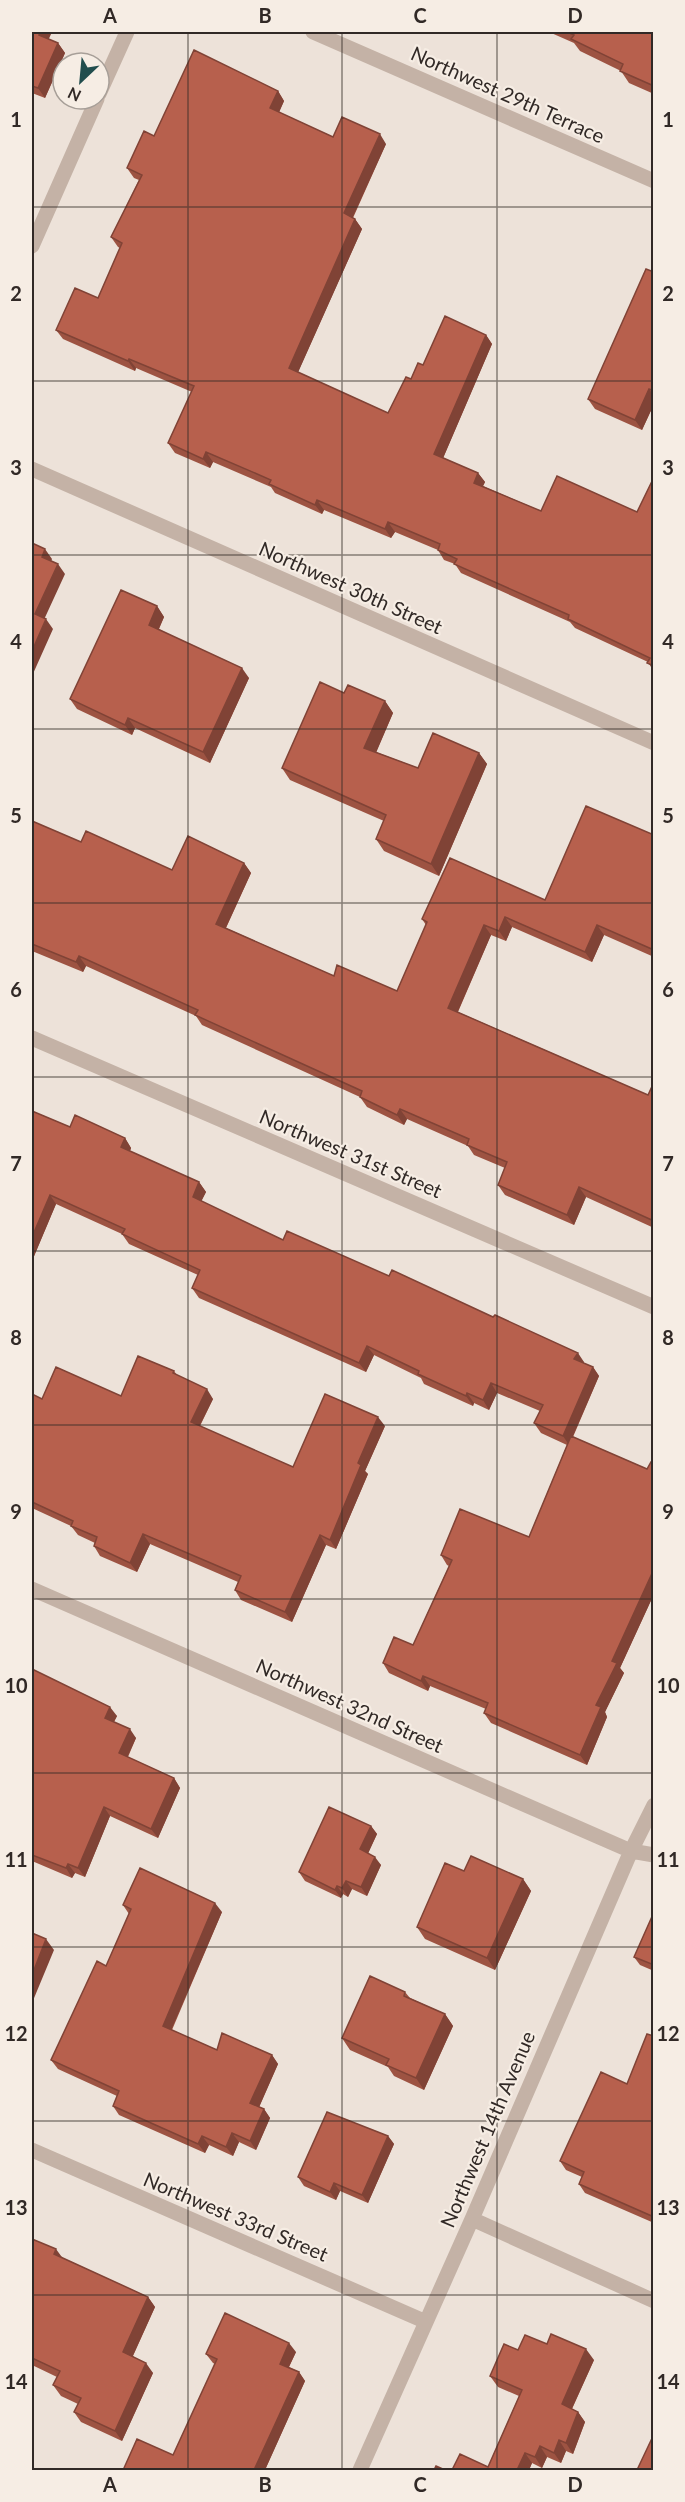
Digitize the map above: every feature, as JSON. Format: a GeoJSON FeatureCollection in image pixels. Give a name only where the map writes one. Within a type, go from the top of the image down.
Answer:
{"type":"FeatureCollection","features":[{"type":"Feature","properties":{"kind":"street"},"geometry":{"type":"LineString","coordinates":[[111,67],[127,32]]}},
{"type":"Feature","properties":{"kind":"street","name":"Northwest 29th Terrace"},"geometry":{"type":"LineString","coordinates":[[313,32],[654,181]]}},
{"type":"Feature","properties":{"kind":"street"},"geometry":{"type":"LineString","coordinates":[[32,246],[92,111]]}},
{"type":"Feature","properties":{"kind":"street","name":"Northwest 30th Street"},"geometry":{"type":"LineString","coordinates":[[32,470],[654,743]]}},
{"type":"Feature","properties":{"kind":"street","name":"Northwest 31st Street"},"geometry":{"type":"LineString","coordinates":[[32,1038],[654,1307]]}},
{"type":"Feature","properties":{"kind":"street","name":"Northwest 32nd Street"},"geometry":{"type":"LineString","coordinates":[[32,1589],[631,1851],[654,1855]]}},
{"type":"Feature","properties":{"kind":"street","name":"Northwest 14th Avenue"},"geometry":{"type":"LineString","coordinates":[[360,2470],[631,1851],[654,1804]]}},
{"type":"Feature","properties":{"kind":"street","name":"Northwest 33rd Street"},"geometry":{"type":"LineString","coordinates":[[32,2150],[424,2321]]}},
{"type":"Feature","properties":{"kind":"street"},"geometry":{"type":"LineString","coordinates":[[471,2219],[654,2301]]}},
{"type":"Feature","properties":{"kind":"building"},"geometry":{"type":"Polygon","coordinates":[[[32,32],[40,32],[39,35],[58,43],[54,51],[51,51],[51,59],[38,88],[32,86],[32,32]]]}},
{"type":"Feature","properties":{"kind":"building"},"geometry":{"type":"Polygon","coordinates":[[[567,32],[654,32],[654,86],[620,71],[623,64],[571,39],[574,35],[567,32]]]}},
{"type":"Feature","properties":{"kind":"building"},"geometry":{"type":"Polygon","coordinates":[[[194,50],[278,91],[270,108],[333,137],[342,117],[380,134],[344,213],[355,219],[289,368],[388,413],[406,377],[411,379],[418,363],[423,365],[445,316],[486,335],[434,454],[478,473],[474,483],[541,511],[557,476],[637,512],[654,477],[654,666],[647,663],[650,658],[568,619],[569,615],[454,564],[457,559],[438,550],[440,544],[388,522],[385,529],[317,500],[315,505],[269,484],[271,480],[206,452],[203,459],[168,443],[194,386],[56,330],[75,288],[98,298],[122,243],[111,237],[142,175],[127,168],[144,131],[154,136],[194,50]]]}},
{"type":"Feature","properties":{"kind":"building"},"geometry":{"type":"Polygon","coordinates":[[[646,269],[654,272],[654,391],[649,389],[635,420],[588,399],[646,269]]]}},
{"type":"Feature","properties":{"kind":"building"},"geometry":{"type":"Polygon","coordinates":[[[32,543],[45,549],[42,557],[58,564],[35,614],[46,619],[32,651],[32,543]]]}},
{"type":"Feature","properties":{"kind":"building"},"geometry":{"type":"Polygon","coordinates":[[[121,590],[157,606],[149,625],[242,668],[203,752],[128,718],[125,725],[70,699],[121,590]]]}},
{"type":"Feature","properties":{"kind":"building"},"geometry":{"type":"Polygon","coordinates":[[[320,682],[344,693],[348,685],[385,701],[364,748],[418,768],[433,733],[479,753],[431,864],[376,839],[386,815],[282,768],[320,682]]]}},
{"type":"Feature","properties":{"kind":"building"},"geometry":{"type":"Polygon","coordinates":[[[586,806],[654,835],[654,950],[597,925],[585,952],[505,917],[499,931],[484,925],[448,1008],[648,1095],[654,1082],[654,1221],[579,1187],[567,1215],[498,1185],[507,1162],[467,1145],[469,1139],[400,1109],[397,1115],[360,1097],[362,1091],[195,1015],[198,1010],[79,956],[76,962],[32,944],[32,821],[81,842],[86,831],[172,870],[188,836],[244,863],[216,924],[334,976],[337,965],[397,991],[427,922],[422,919],[450,858],[545,900],[586,806]]]}},
{"type":"Feature","properties":{"kind":"building"},"geometry":{"type":"Polygon","coordinates":[[[32,1111],[70,1127],[75,1115],[125,1138],[121,1147],[199,1182],[193,1197],[283,1240],[287,1231],[389,1276],[392,1270],[578,1353],[574,1359],[593,1367],[563,1436],[534,1423],[543,1405],[491,1383],[483,1400],[467,1393],[466,1396],[418,1374],[419,1371],[367,1346],[359,1363],[192,1288],[200,1270],[122,1234],[125,1229],[50,1195],[32,1237],[32,1111]]]}},
{"type":"Feature","properties":{"kind":"building"},"geometry":{"type":"Polygon","coordinates":[[[138,1356],[174,1371],[173,1373],[207,1389],[191,1422],[293,1467],[325,1394],[378,1417],[358,1463],[361,1465],[330,1540],[320,1535],[285,1612],[235,1590],[241,1576],[143,1534],[130,1563],[94,1546],[97,1537],[71,1526],[73,1521],[32,1502],[32,1394],[42,1399],[56,1367],[121,1396],[138,1356]]]}},
{"type":"Feature","properties":{"kind":"building"},"geometry":{"type":"Polygon","coordinates":[[[571,1436],[647,1469],[651,1462],[654,1463],[654,1569],[612,1661],[617,1663],[596,1705],[601,1707],[580,1755],[484,1713],[488,1703],[423,1676],[421,1681],[383,1663],[394,1637],[413,1645],[452,1560],[441,1555],[460,1509],[529,1537],[571,1436]]]}},
{"type":"Feature","properties":{"kind":"building"},"geometry":{"type":"Polygon","coordinates":[[[32,1669],[110,1707],[105,1718],[130,1729],[119,1753],[174,1778],[151,1829],[104,1807],[78,1868],[68,1864],[66,1868],[32,1855],[32,1669]]]}},
{"type":"Feature","properties":{"kind":"building"},"geometry":{"type":"Polygon","coordinates":[[[329,1807],[371,1826],[360,1849],[375,1857],[361,1887],[346,1881],[342,1888],[337,1886],[335,1890],[299,1872],[329,1807]]]}},
{"type":"Feature","properties":{"kind":"building"},"geometry":{"type":"Polygon","coordinates":[[[471,1856],[523,1879],[487,1958],[417,1927],[445,1863],[464,1871],[471,1856]]]}},
{"type":"Feature","properties":{"kind":"building"},"geometry":{"type":"Polygon","coordinates":[[[140,1868],[215,1903],[163,2026],[217,2050],[222,2033],[272,2055],[250,2103],[264,2109],[250,2141],[232,2133],[226,2147],[202,2136],[198,2144],[113,2106],[119,2091],[51,2060],[97,1961],[106,1966],[131,1909],[123,1905],[140,1868]]]}},
{"type":"Feature","properties":{"kind":"building"},"geometry":{"type":"Polygon","coordinates":[[[654,1912],[654,1965],[634,1957],[654,1912]]]}},
{"type":"Feature","properties":{"kind":"building"},"geometry":{"type":"Polygon","coordinates":[[[32,1933],[46,1939],[32,1975],[32,1933]]]}},
{"type":"Feature","properties":{"kind":"building"},"geometry":{"type":"Polygon","coordinates":[[[370,1976],[405,1992],[404,1996],[445,2014],[416,2078],[386,2065],[389,2059],[342,2038],[370,1976]]]}},
{"type":"Feature","properties":{"kind":"building"},"geometry":{"type":"Polygon","coordinates":[[[647,2034],[654,2036],[654,2217],[579,2184],[584,2172],[560,2161],[601,2072],[627,2084],[647,2034]]]}},
{"type":"Feature","properties":{"kind":"building"},"geometry":{"type":"Polygon","coordinates":[[[327,2112],[388,2136],[362,2195],[334,2183],[330,2192],[298,2177],[327,2112]]]}},
{"type":"Feature","properties":{"kind":"building"},"geometry":{"type":"Polygon","coordinates":[[[32,2239],[56,2249],[54,2254],[148,2297],[123,2352],[146,2363],[115,2431],[74,2412],[81,2398],[53,2385],[60,2371],[32,2358],[32,2239]]]}},
{"type":"Feature","properties":{"kind":"building"},"geometry":{"type":"Polygon","coordinates":[[[225,2313],[289,2343],[280,2364],[299,2372],[254,2470],[129,2470],[124,2468],[137,2439],[173,2455],[217,2359],[206,2354],[225,2313]]]}},
{"type":"Feature","properties":{"kind":"building"},"geometry":{"type":"Polygon","coordinates":[[[551,2334],[586,2349],[562,2404],[578,2412],[566,2443],[559,2440],[554,2453],[540,2446],[535,2457],[525,2453],[517,2470],[452,2470],[460,2454],[488,2467],[522,2390],[490,2376],[504,2344],[518,2350],[525,2335],[547,2344],[551,2334]]]}},
{"type":"Feature","properties":{"kind":"building"},"geometry":{"type":"Polygon","coordinates":[[[654,2434],[654,2470],[637,2470],[654,2434]]]}}]}
